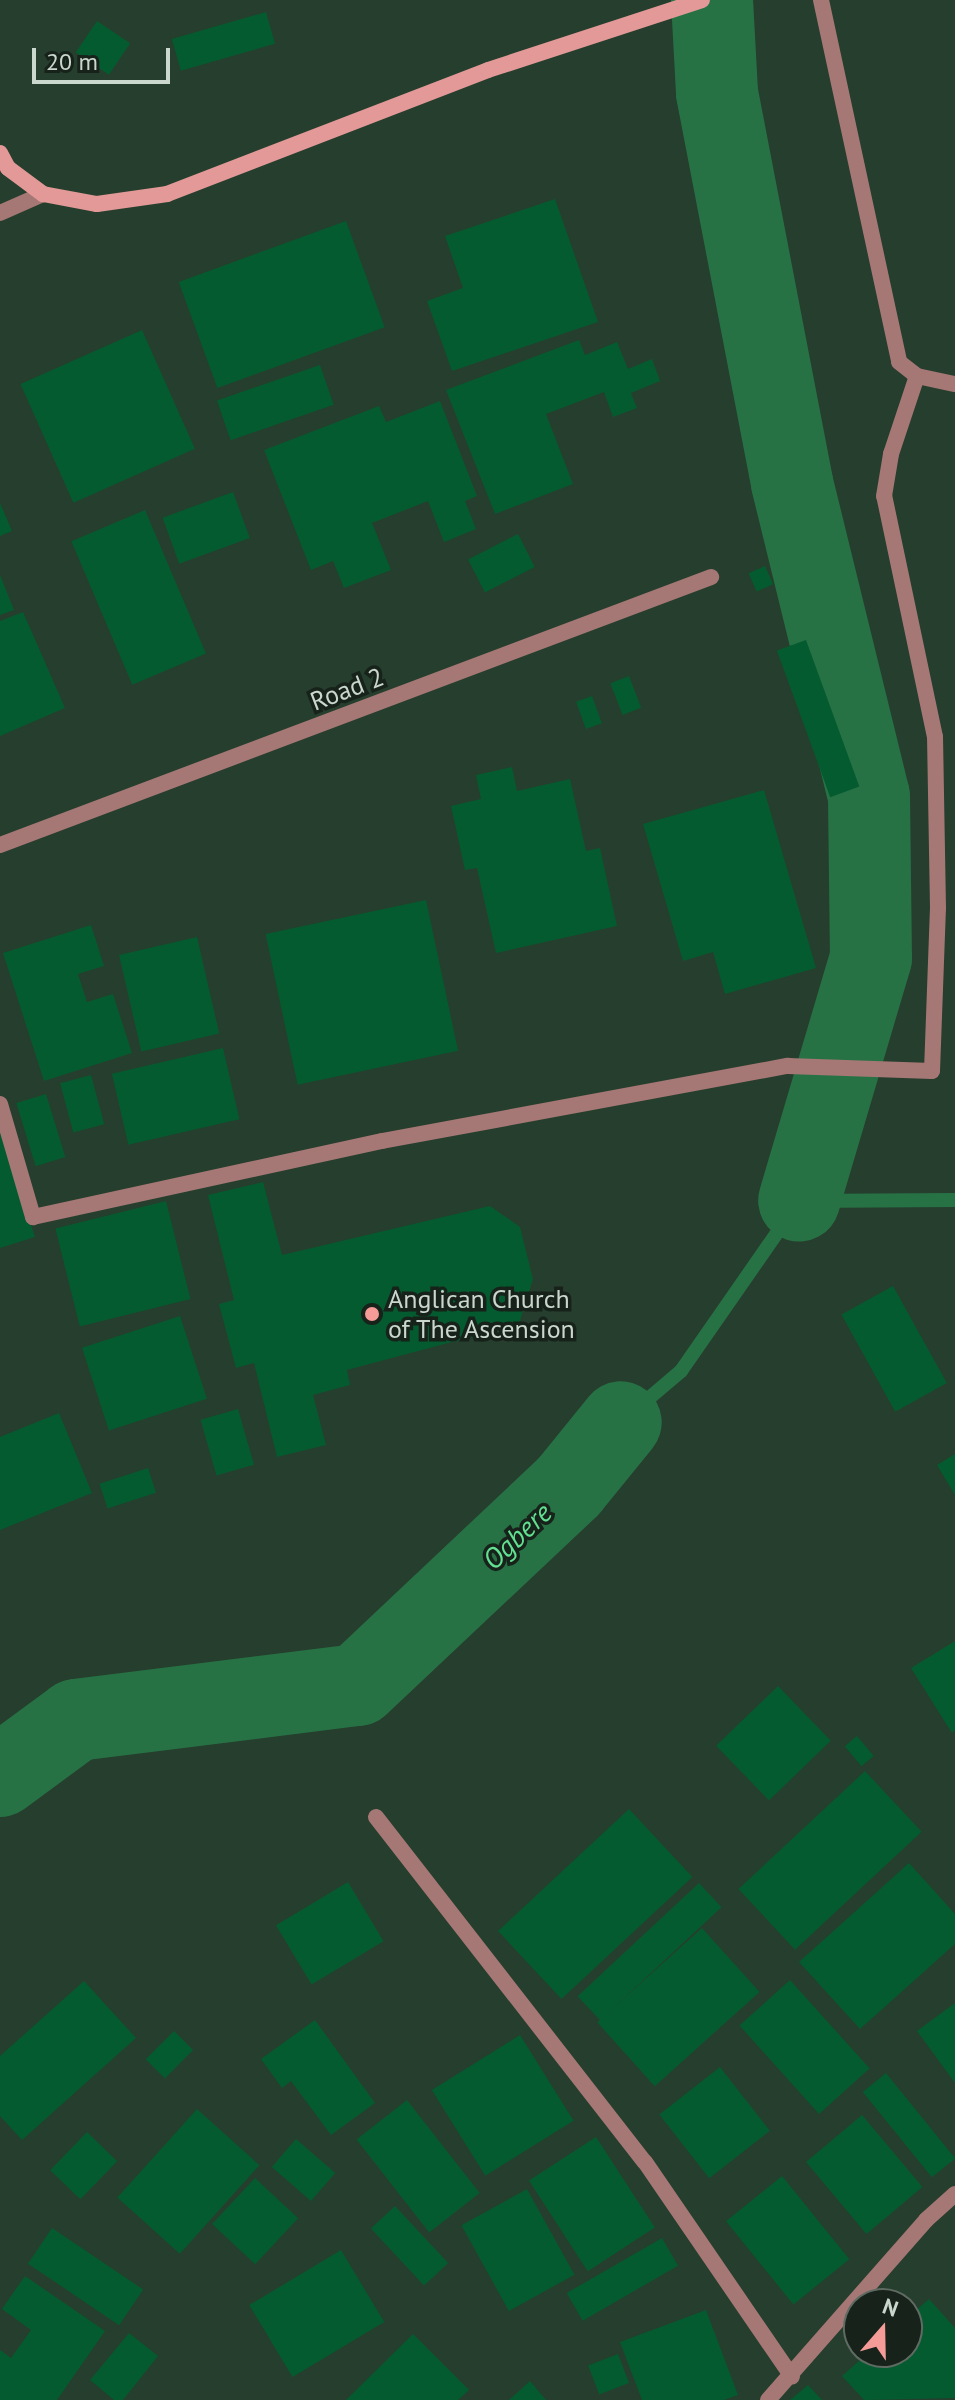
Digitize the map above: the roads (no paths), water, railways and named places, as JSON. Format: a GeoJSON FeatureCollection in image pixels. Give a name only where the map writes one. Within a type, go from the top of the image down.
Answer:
{"type":"FeatureCollection","features":[{"type":"Feature","properties":{"kind":"street"},"geometry":{"type":"LineString","coordinates":[[0,153],[8,168],[43,194],[97,204],[167,194],[488,70],[702,0]]}},
{"type":"Feature","properties":{"kind":"street"},"geometry":{"type":"LineString","coordinates":[[821,0],[899,362],[917,376],[955,384]]}},
{"type":"Feature","properties":{"kind":"street"},"geometry":{"type":"LineString","coordinates":[[0,213],[43,194]]}},
{"type":"Feature","properties":{"kind":"street"},"geometry":{"type":"LineString","coordinates":[[0,1104],[33,1217],[382,1141],[788,1066],[859,1071],[932,1071],[938,908],[935,737],[884,496],[891,454],[917,376]]}},
{"type":"Feature","properties":{"kind":"street","name":"Road 2"},"geometry":{"type":"LineString","coordinates":[[0,845],[711,577]]}},
{"type":"Feature","properties":{"kind":"street"},"geometry":{"type":"LineString","coordinates":[[376,1817],[645,2162],[792,2377]]}},
{"type":"Feature","properties":{"kind":"street"},"geometry":{"type":"LineString","coordinates":[[768,2400],[792,2377],[926,2220],[955,2194]]}},
{"type":"Feature","properties":{"kind":"waterway"},"geometry":{"type":"LineString","coordinates":[[712,0],[717,93],[792,483],[869,796],[871,958],[799,1201]]}},
{"type":"Feature","properties":{"kind":"waterway","name":"Ogbere"},"geometry":{"type":"LineString","coordinates":[[621,1422],[681,1371],[799,1201],[955,1200]]}},
{"type":"Feature","properties":{"kind":"waterway","name":"Ogbere"},"geometry":{"type":"LineString","coordinates":[[0,1776],[76,1720],[358,1685],[569,1486],[621,1422]]}},
{"type":"Feature","properties":{"kind":"place","name":"Anglican Church of The Ascension"},"geometry":{"type":"Point","coordinates":[372,1314]}}]}
